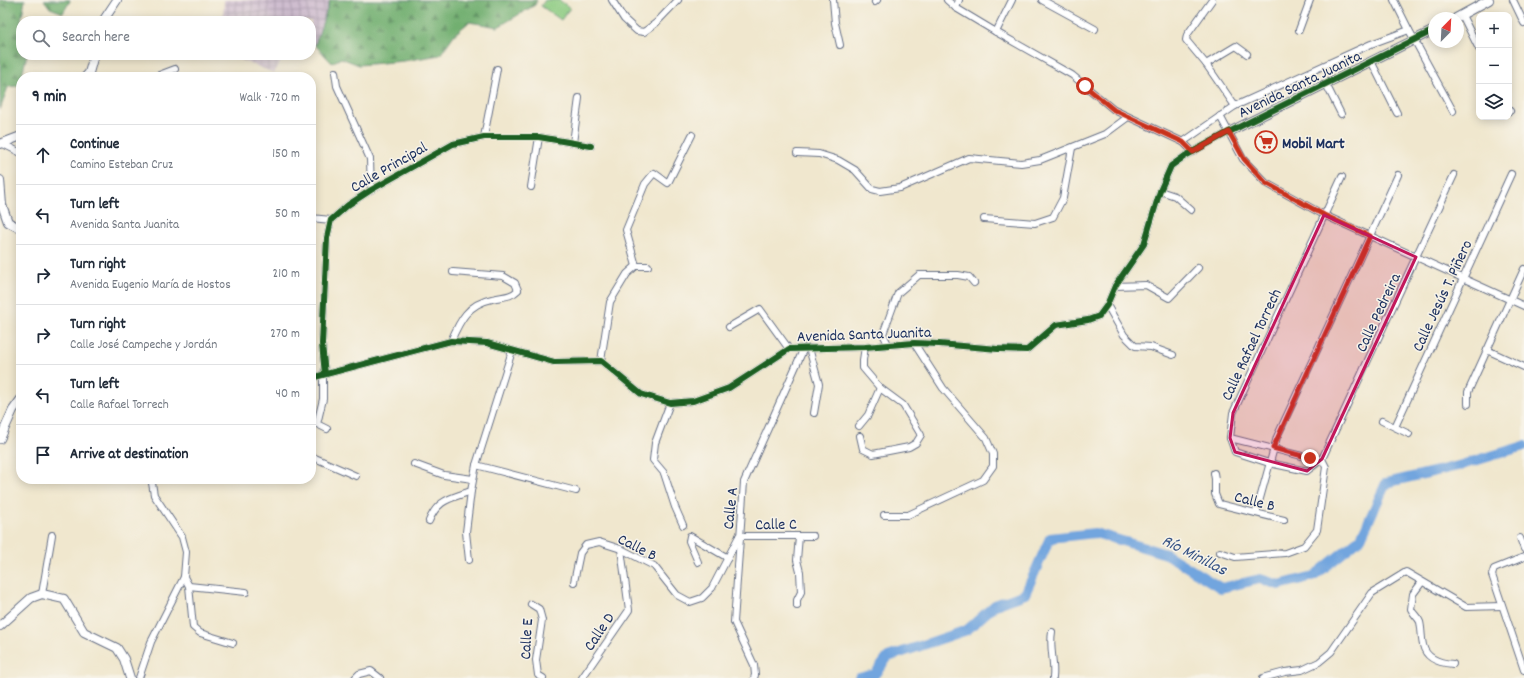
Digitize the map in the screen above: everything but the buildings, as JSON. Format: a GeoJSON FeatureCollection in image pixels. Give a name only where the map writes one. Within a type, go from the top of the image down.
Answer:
{"type":"FeatureCollection","features":[{"type":"Feature","properties":{"kind":"street"},"geometry":{"type":"LineString","coordinates":[[106,16],[116,0]]}},
{"type":"Feature","properties":{"kind":"street"},"geometry":{"type":"LineString","coordinates":[[612,0],[624,19],[637,31],[644,32],[656,23],[678,0]]}},
{"type":"Feature","properties":{"kind":"street"},"geometry":{"type":"LineString","coordinates":[[833,0],[835,23],[840,45]]}},
{"type":"Feature","properties":{"kind":"street"},"geometry":{"type":"LineString","coordinates":[[947,0],[956,8],[1072,75],[1114,110],[1183,142],[1193,152]]}},
{"type":"Feature","properties":{"kind":"street"},"geometry":{"type":"LineString","coordinates":[[956,8],[960,0]]}},
{"type":"Feature","properties":{"kind":"street"},"geometry":{"type":"LineString","coordinates":[[996,32],[1012,0]]}},
{"type":"Feature","properties":{"kind":"street"},"geometry":{"type":"LineString","coordinates":[[1042,0],[1095,29]]}},
{"type":"Feature","properties":{"kind":"street"},"geometry":{"type":"LineString","coordinates":[[1299,30],[1310,0]]}},
{"type":"Feature","properties":{"kind":"street"},"geometry":{"type":"LineString","coordinates":[[1394,0],[1453,112]]}},
{"type":"Feature","properties":{"kind":"street"},"geometry":{"type":"LineString","coordinates":[[1464,13],[1489,0]]}},
{"type":"Feature","properties":{"kind":"street"},"geometry":{"type":"LineString","coordinates":[[1513,0],[1524,23]]}},
{"type":"Feature","properties":{"kind":"street"},"geometry":{"type":"LineString","coordinates":[[1210,2],[1186,37],[1187,43],[1206,64],[1235,106]]}},
{"type":"Feature","properties":{"kind":"street"},"geometry":{"type":"LineString","coordinates":[[1464,24],[1478,48]]}},
{"type":"Feature","properties":{"kind":"street"},"geometry":{"type":"LineString","coordinates":[[1183,142],[1235,106],[1371,44],[1409,30]]}},
{"type":"Feature","properties":{"kind":"street","name":"Avenida Santa Juanita"},"geometry":{"type":"LineString","coordinates":[[601,361],[641,394],[670,403],[693,401],[729,388],[789,349],[865,347],[914,343],[1027,350],[1056,325],[1088,320],[1099,316],[1107,305],[1115,286],[1144,244],[1160,191],[1171,166],[1229,132],[1428,33]]}},
{"type":"Feature","properties":{"kind":"street"},"geometry":{"type":"LineString","coordinates":[[1206,64],[1236,46],[1247,54]]}},
{"type":"Feature","properties":{"kind":"street"},"geometry":{"type":"LineString","coordinates":[[89,72],[93,60]]}},
{"type":"Feature","properties":{"kind":"street"},"geometry":{"type":"LineString","coordinates":[[1371,61],[1396,113]]}},
{"type":"Feature","properties":{"kind":"street"},"geometry":{"type":"LineString","coordinates":[[167,72],[175,69]]}},
{"type":"Feature","properties":{"kind":"street"},"geometry":{"type":"LineString","coordinates":[[484,137],[497,69]]}},
{"type":"Feature","properties":{"kind":"street"},"geometry":{"type":"LineString","coordinates":[[335,72],[337,86],[370,159],[371,190]]}},
{"type":"Feature","properties":{"kind":"street"},"geometry":{"type":"LineString","coordinates":[[1326,84],[1341,114]]}},
{"type":"Feature","properties":{"kind":"street"},"geometry":{"type":"LineString","coordinates":[[573,143],[578,98]]}},
{"type":"Feature","properties":{"kind":"street"},"geometry":{"type":"LineString","coordinates":[[1220,116],[1244,159],[1266,183],[1324,215],[1524,306]]}},
{"type":"Feature","properties":{"kind":"street"},"geometry":{"type":"LineString","coordinates":[[797,153],[819,154],[838,160],[855,170],[872,189],[880,191],[900,188],[969,158],[1021,163],[1040,160],[1105,134],[1128,117]]}},
{"type":"Feature","properties":{"kind":"street"},"geometry":{"type":"LineString","coordinates":[[636,266],[626,230],[645,184],[654,173],[668,184],[692,135]]}},
{"type":"Feature","properties":{"kind":"street","name":"Calle Principal"},"geometry":{"type":"LineString","coordinates":[[332,220],[348,205],[371,190],[453,144],[484,137],[539,137],[592,146]]}},
{"type":"Feature","properties":{"kind":"street"},"geometry":{"type":"LineString","coordinates":[[530,187],[539,137]]}},
{"type":"Feature","properties":{"kind":"street"},"geometry":{"type":"LineString","coordinates":[[0,144],[16,138]]}},
{"type":"Feature","properties":{"kind":"street"},"geometry":{"type":"LineString","coordinates":[[0,144],[16,151]]}},
{"type":"Feature","properties":{"kind":"street"},"geometry":{"type":"LineString","coordinates":[[984,219],[1035,223],[1053,217],[1063,198],[1072,148]]}},
{"type":"Feature","properties":{"kind":"street","name":"Calle Jesús T. Piñero"},"geometry":{"type":"LineString","coordinates":[[1395,427],[1511,174]]}},
{"type":"Feature","properties":{"kind":"street"},"geometry":{"type":"LineString","coordinates":[[1256,513],[1273,448],[1398,175]]}},
{"type":"Feature","properties":{"kind":"street","name":"Calle Pedreira"},"geometry":{"type":"LineString","coordinates":[[1322,459],[1454,175]]}},
{"type":"Feature","properties":{"kind":"street","name":"Calle Rafael Torrech"},"geometry":{"type":"LineString","coordinates":[[1230,438],[1233,413],[1342,177]]}},
{"type":"Feature","properties":{"kind":"street"},"geometry":{"type":"LineString","coordinates":[[0,180],[2,205],[8,222],[16,227]]}},
{"type":"Feature","properties":{"kind":"street"},"geometry":{"type":"LineString","coordinates":[[1160,191],[1176,196],[1191,210]]}},
{"type":"Feature","properties":{"kind":"street"},"geometry":{"type":"LineString","coordinates":[[316,218],[332,220],[327,238],[322,344],[324,374],[323,398],[317,424],[327,429]]}},
{"type":"Feature","properties":{"kind":"street"},"geometry":{"type":"LineString","coordinates":[[316,376],[451,341],[488,342],[554,362],[601,361],[610,302],[627,274],[636,266],[648,266]]}},
{"type":"Feature","properties":{"kind":"street"},"geometry":{"type":"LineString","coordinates":[[1115,286],[1146,285],[1169,298],[1198,268]]}},
{"type":"Feature","properties":{"kind":"street"},"geometry":{"type":"LineString","coordinates":[[1468,404],[1468,392],[1524,269]]}},
{"type":"Feature","properties":{"kind":"street"},"geometry":{"type":"LineString","coordinates":[[451,341],[459,322],[473,306],[491,299],[512,295],[518,290],[515,283],[502,276],[453,272]]}},
{"type":"Feature","properties":{"kind":"street"},"geometry":{"type":"LineString","coordinates":[[888,344],[883,334],[898,293],[919,275],[958,275],[969,277],[974,283]]}},
{"type":"Feature","properties":{"kind":"street"},"geometry":{"type":"LineString","coordinates":[[1107,305],[1124,334],[1135,346],[1151,347],[1173,355]]}},
{"type":"Feature","properties":{"kind":"street"},"geometry":{"type":"LineString","coordinates":[[729,327],[760,309],[789,349]]}},
{"type":"Feature","properties":{"kind":"street"},"geometry":{"type":"LineString","coordinates":[[884,516],[908,515],[983,480],[993,466],[993,454],[986,438],[943,388],[914,343]]}},
{"type":"Feature","properties":{"kind":"street"},"geometry":{"type":"LineString","coordinates":[[860,436],[863,449],[873,454],[916,443],[920,435],[903,405],[880,388],[863,368],[862,360],[865,347]]}},
{"type":"Feature","properties":{"kind":"street"},"geometry":{"type":"LineString","coordinates":[[807,348],[819,384],[814,413]]}},
{"type":"Feature","properties":{"kind":"street","name":"Calle A"},"geometry":{"type":"LineString","coordinates":[[754,678],[754,666],[734,622],[739,535],[744,482],[807,348]]}},
{"type":"Feature","properties":{"kind":"street"},"geometry":{"type":"LineString","coordinates":[[469,560],[466,532],[473,479],[512,350]]}},
{"type":"Feature","properties":{"kind":"street"},"geometry":{"type":"LineString","coordinates":[[1487,350],[1524,367]]}},
{"type":"Feature","properties":{"kind":"street"},"geometry":{"type":"LineString","coordinates":[[859,426],[868,415],[880,388]]}},
{"type":"Feature","properties":{"kind":"street"},"geometry":{"type":"LineString","coordinates":[[670,403],[655,443],[653,460],[664,473],[683,526]]}},
{"type":"Feature","properties":{"kind":"street"},"geometry":{"type":"LineString","coordinates":[[0,439],[16,406]]}},
{"type":"Feature","properties":{"kind":"street"},"geometry":{"type":"LineString","coordinates":[[1382,421],[1409,434]]}},
{"type":"Feature","properties":{"kind":"street"},"geometry":{"type":"LineString","coordinates":[[1230,438],[1235,452],[1269,463],[1307,471],[1322,459]]}},
{"type":"Feature","properties":{"kind":"street"},"geometry":{"type":"LineString","coordinates":[[1230,438],[1310,458],[1322,459]]}},
{"type":"Feature","properties":{"kind":"street"},"geometry":{"type":"LineString","coordinates":[[316,458],[356,476]]}},
{"type":"Feature","properties":{"kind":"street"},"geometry":{"type":"LineString","coordinates":[[1220,552],[1235,557],[1285,553],[1304,546],[1317,530],[1326,467],[1322,459]]}},
{"type":"Feature","properties":{"kind":"street"},"geometry":{"type":"LineString","coordinates":[[414,464],[444,474],[473,479]]}},
{"type":"Feature","properties":{"kind":"street"},"geometry":{"type":"LineString","coordinates":[[476,465],[576,491]]}},
{"type":"Feature","properties":{"kind":"street","name":"Calle B"},"geometry":{"type":"LineString","coordinates":[[1214,473],[1215,494],[1219,504],[1284,520]]}},
{"type":"Feature","properties":{"kind":"street"},"geometry":{"type":"LineString","coordinates":[[139,678],[151,642],[184,577],[186,552],[182,538],[154,495],[152,484]]}},
{"type":"Feature","properties":{"kind":"street"},"geometry":{"type":"LineString","coordinates":[[429,522],[433,512],[440,503],[471,491]]}},
{"type":"Feature","properties":{"kind":"street","name":"Calle C"},"geometry":{"type":"LineString","coordinates":[[739,535],[813,536]]}},
{"type":"Feature","properties":{"kind":"street","name":"Calle B"},"geometry":{"type":"LineString","coordinates":[[574,582],[580,553],[586,545],[599,542],[621,549],[654,566],[677,595],[690,602],[702,598],[712,588],[739,535]]}},
{"type":"Feature","properties":{"kind":"street"},"geometry":{"type":"LineString","coordinates":[[42,594],[52,536]]}},
{"type":"Feature","properties":{"kind":"street"},"geometry":{"type":"LineString","coordinates":[[698,562],[688,541],[690,536],[728,558]]}},
{"type":"Feature","properties":{"kind":"street"},"geometry":{"type":"LineString","coordinates":[[796,606],[801,592],[798,560],[799,536]]}},
{"type":"Feature","properties":{"kind":"street"},"geometry":{"type":"LineString","coordinates":[[1520,538],[1524,549]]}},
{"type":"Feature","properties":{"kind":"street","name":"Calle D"},"geometry":{"type":"LineString","coordinates":[[582,678],[629,610],[621,549]]}},
{"type":"Feature","properties":{"kind":"street"},"geometry":{"type":"LineString","coordinates":[[1524,558],[1494,569],[1492,576],[1524,668]]}},
{"type":"Feature","properties":{"kind":"street"},"geometry":{"type":"LineString","coordinates":[[1263,678],[1285,672],[1302,670],[1319,662],[1330,652],[1372,594],[1406,572],[1466,607],[1502,606]]}},
{"type":"Feature","properties":{"kind":"street"},"geometry":{"type":"LineString","coordinates":[[184,577],[189,586],[193,627],[200,633],[233,643]]}},
{"type":"Feature","properties":{"kind":"street"},"geometry":{"type":"LineString","coordinates":[[1422,582],[1412,594],[1411,609],[1419,620],[1422,644],[1433,659],[1443,663],[1453,664]]}},
{"type":"Feature","properties":{"kind":"street"},"geometry":{"type":"LineString","coordinates":[[189,586],[246,592]]}},
{"type":"Feature","properties":{"kind":"street"},"geometry":{"type":"LineString","coordinates":[[0,626],[31,598],[42,594],[64,599],[84,632],[117,648],[124,659],[130,678]]}},
{"type":"Feature","properties":{"kind":"street","name":"Calle E"},"geometry":{"type":"LineString","coordinates":[[531,604],[539,610],[542,620],[536,660],[538,675],[542,678]]}},
{"type":"Feature","properties":{"kind":"street"},"geometry":{"type":"LineString","coordinates":[[1052,632],[1051,638],[1054,663],[1053,678]]}},
{"type":"Feature","properties":{"kind":"street"},"geometry":{"type":"LineString","coordinates":[[1302,670],[1303,678]]}},
{"type":"Feature","properties":{"kind":"street"},"geometry":{"type":"LineString","coordinates":[[355,678],[359,674],[371,672],[380,678]]}},
{"type":"Feature","properties":{"kind":"highlighted area"},"geometry":{"type":"Polygon","coordinates":[[[1324,215],[1416,257],[1322,459],[1307,471],[1235,452],[1230,438],[1233,413],[1324,215]]]}},
{"type":"Feature","properties":{"kind":"shaded area"},"geometry":{"type":"Polygon","coordinates":[[[224,0],[330,0],[316,42],[316,16],[223,16],[224,0]]]}},
{"type":"Feature","properties":{"kind":"shaded area"},"geometry":{"type":"Polygon","coordinates":[[[242,60],[282,60],[275,72],[242,60]]]}},
{"type":"Feature","properties":{"kind":"green space"},"geometry":{"type":"Polygon","coordinates":[[[0,0],[25,0],[22,16],[16,16],[16,60],[26,60],[23,72],[16,72],[16,86],[8,87],[0,110],[0,0]]]}},
{"type":"Feature","properties":{"kind":"green space"},"geometry":{"type":"Polygon","coordinates":[[[44,0],[70,1],[63,13],[50,8],[44,0]]]}},
{"type":"Feature","properties":{"kind":"green space"},"geometry":{"type":"Polygon","coordinates":[[[330,0],[537,0],[535,5],[498,27],[469,22],[454,35],[440,55],[404,61],[359,65],[341,58],[332,63],[316,46],[330,0]]]}},
{"type":"Feature","properties":{"kind":"green space"},"geometry":{"type":"Polygon","coordinates":[[[545,0],[559,0],[570,8],[561,20],[541,6],[545,0]]]}},
{"type":"Feature","properties":{"kind":"waterway","name":"Río Minillas"},"geometry":{"type":"LineString","coordinates":[[859,678],[875,674],[888,657],[967,630],[995,605],[1025,594],[1050,538],[1095,533],[1166,554],[1221,588],[1260,579],[1279,585],[1314,576],[1361,538],[1386,483],[1458,466],[1524,446]]}},
{"type":"Feature","properties":{"kind":"cycle path"},"geometry":{"type":"LineString","coordinates":[[316,377],[451,341],[487,343],[554,362],[601,361],[641,394],[670,403],[693,401],[729,388],[789,349],[865,347],[914,343],[1027,350],[1056,325],[1088,320],[1099,316],[1107,305],[1115,286],[1144,244],[1160,191],[1171,166],[1185,156],[1229,132],[1428,33]]}},
{"type":"Feature","properties":{"kind":"cycle path"},"geometry":{"type":"LineString","coordinates":[[325,374],[322,344],[327,238],[331,220],[348,205],[371,190],[453,144],[484,137],[539,137],[591,146]]}},
{"type":"Feature","properties":{"kind":"place","name":"Mobil Mart"},"geometry":{"type":"Point","coordinates":[1266,142]}},
{"type":"Feature","properties":{"kind":"route"},"geometry":{"type":"LineString","coordinates":[[1085,86],[1114,110],[1183,142],[1193,152],[1229,132],[1244,159],[1266,183],[1324,215],[1370,236],[1273,448],[1310,458]]}}]}
